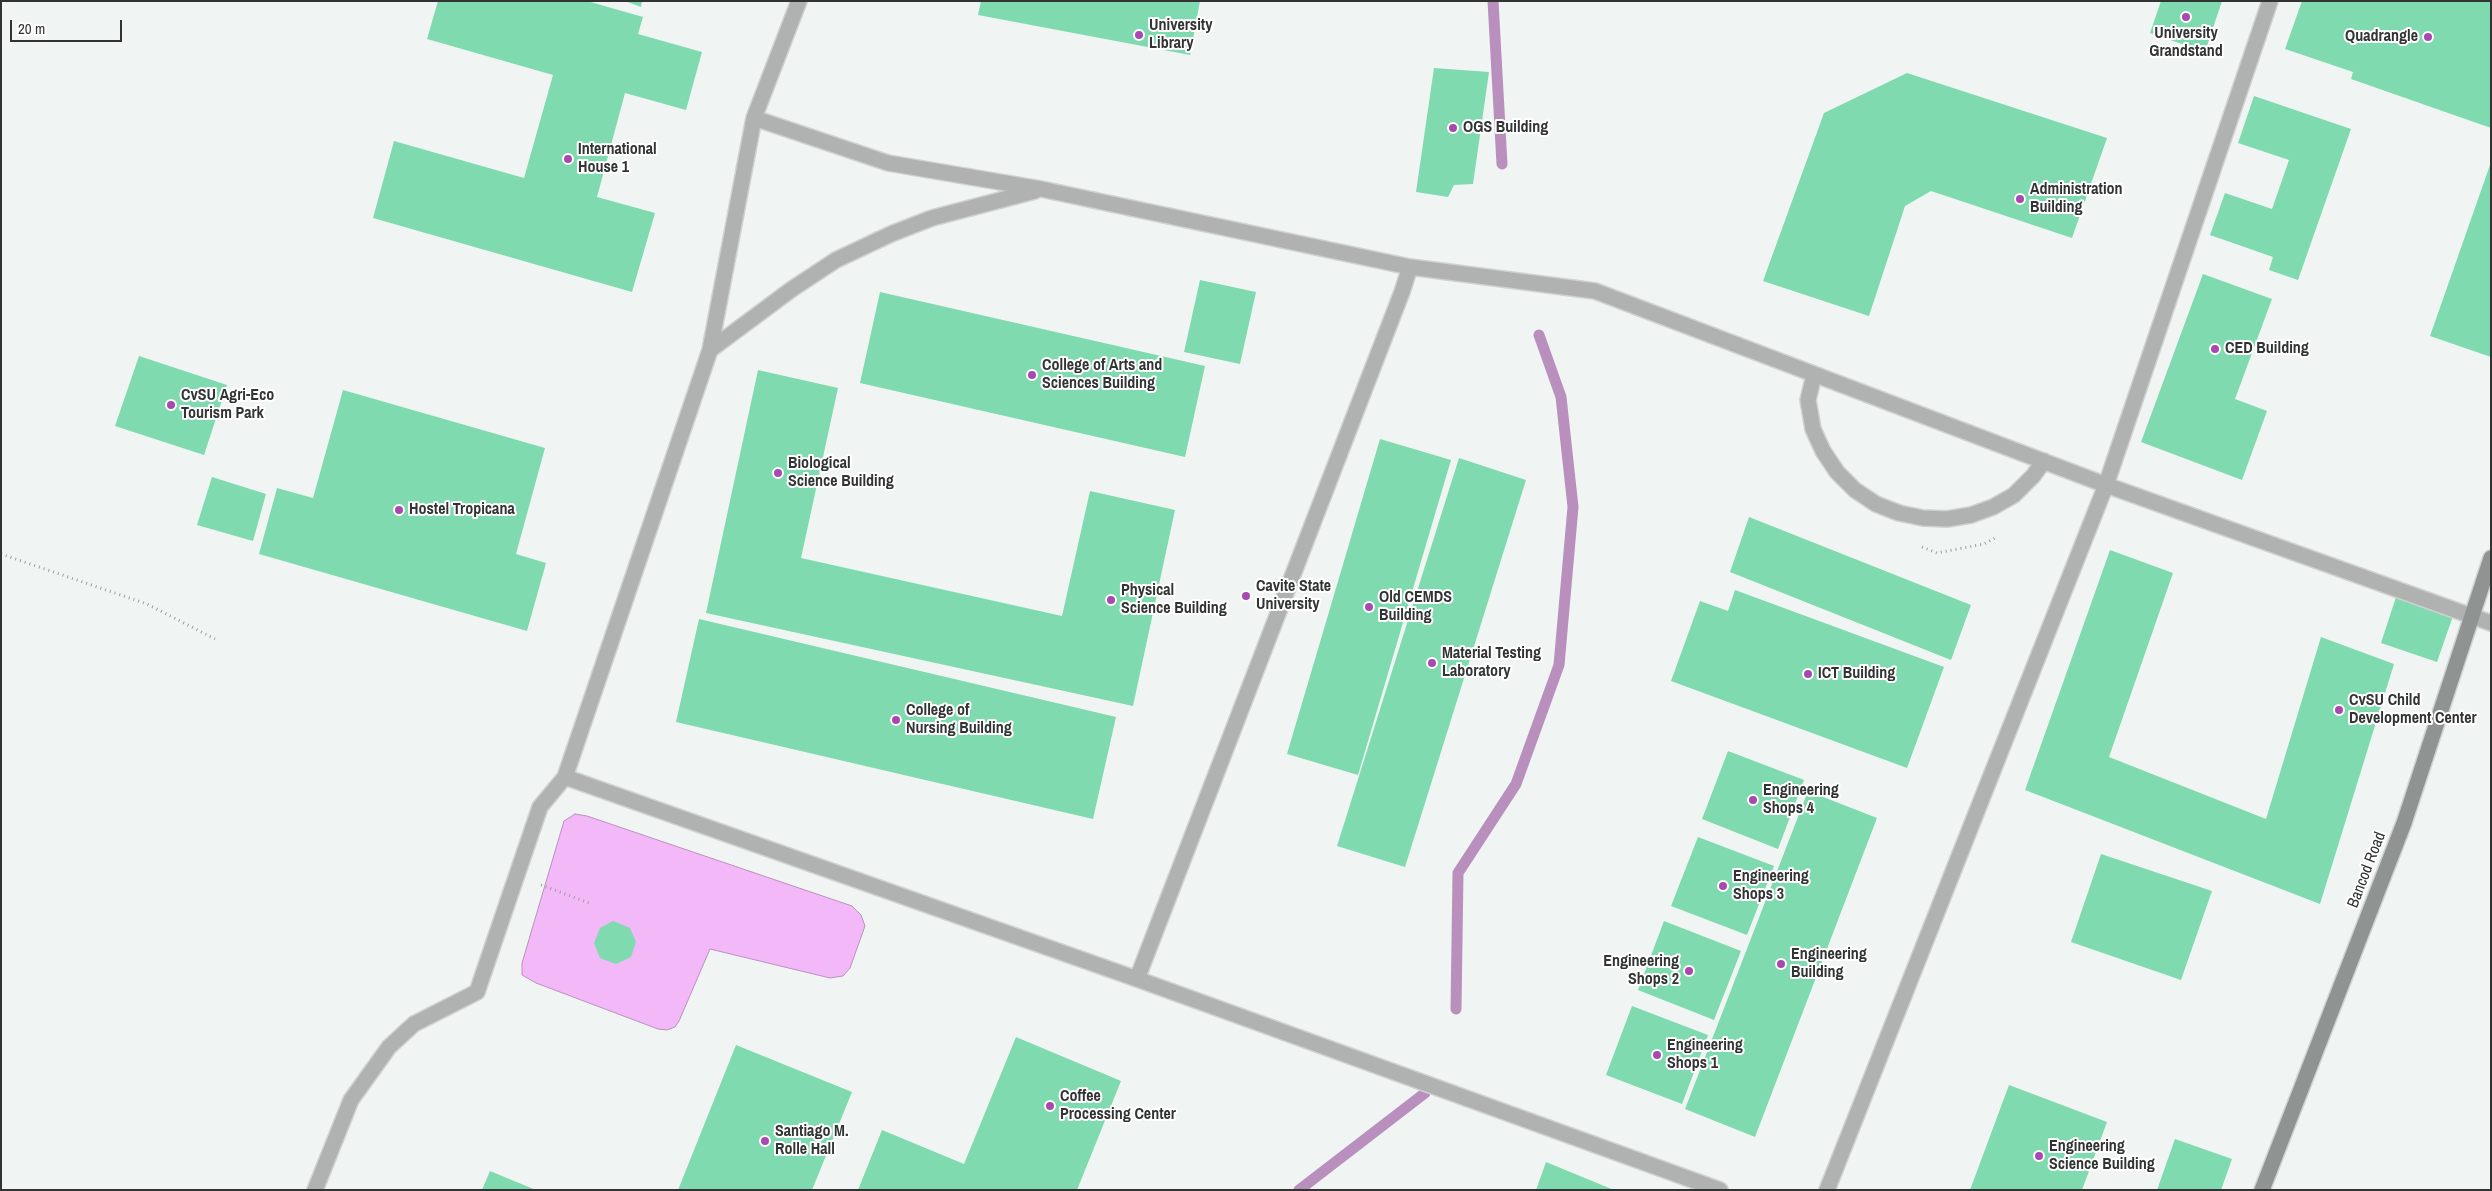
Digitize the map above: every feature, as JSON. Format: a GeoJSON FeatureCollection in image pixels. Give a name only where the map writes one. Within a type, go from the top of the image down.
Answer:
{"type":"FeatureCollection","features":[{"type":"Feature","properties":{"kind":"street","name":"Bancod Road"},"geometry":{"type":"LineString","coordinates":[[2262,1190],[2404,823],[2491,558]]}},
{"type":"Feature","properties":{"kind":"lane"},"geometry":{"type":"LineString","coordinates":[[315,1190],[351,1100],[380,1058],[395,1040],[414,1024],[477,992],[540,807],[565,777],[710,350],[754,118],[799,1]]}},
{"type":"Feature","properties":{"kind":"lane"},"geometry":{"type":"LineString","coordinates":[[1827,1190],[2106,485],[2270,1]]}},
{"type":"Feature","properties":{"kind":"lane"},"geometry":{"type":"LineString","coordinates":[[754,118],[888,163],[1041,189],[1410,267],[1595,291],[2106,485],[2491,623]]}},
{"type":"Feature","properties":{"kind":"lane"},"geometry":{"type":"LineString","coordinates":[[710,350],[792,289],[836,260],[891,234],[932,218],[1041,189]]}},
{"type":"Feature","properties":{"kind":"lane"},"geometry":{"type":"LineString","coordinates":[[1137,979],[1410,267]]}},
{"type":"Feature","properties":{"kind":"lane"},"geometry":{"type":"LineString","coordinates":[[1814,375],[1808,400],[1813,429],[1823,451],[1837,472],[1855,490],[1876,504],[1899,513],[1923,518],[1947,519],[1971,515],[1993,507],[2014,494],[2033,476],[2044,461]]}},
{"type":"Feature","properties":{"kind":"lane"},"geometry":{"type":"LineString","coordinates":[[565,777],[1137,979],[1720,1190]]}},
{"type":"Feature","properties":{"kind":"path"},"geometry":{"type":"LineString","coordinates":[[1,554],[147,604],[214,639]]}},
{"type":"Feature","properties":{"kind":"path"},"geometry":{"type":"LineString","coordinates":[[517,877],[589,903]]}},
{"type":"Feature","properties":{"kind":"shaded area"},"geometry":{"type":"Polygon","coordinates":[[[575,814],[587,816],[852,906],[861,915],[865,926],[850,968],[843,976],[830,978],[710,949],[679,1021],[675,1027],[667,1030],[658,1029],[536,983],[522,975],[522,963],[564,821],[575,814]]]}},
{"type":"Feature","properties":{"kind":"building","name":"International House 1"},"geometry":{"type":"Polygon","coordinates":[[[438,1],[587,1],[643,17],[638,34],[702,52],[686,110],[625,93],[597,197],[655,213],[632,292],[373,218],[394,141],[524,178],[553,75],[427,39],[438,1]]]}},
{"type":"Feature","properties":{"kind":"building"},"geometry":{"type":"Polygon","coordinates":[[[625,1],[642,1],[641,7],[625,1]]]}},
{"type":"Feature","properties":{"kind":"building","name":"University Library"},"geometry":{"type":"Polygon","coordinates":[[[981,1],[1200,1],[1190,55],[978,15],[981,1]]]}},
{"type":"Feature","properties":{"kind":"building","name":"University Grandstand"},"geometry":{"type":"Polygon","coordinates":[[[2161,1],[2222,1],[2205,52],[2150,33],[2161,1]]]}},
{"type":"Feature","properties":{"kind":"building","name":"Quadrangle"},"geometry":{"type":"Polygon","coordinates":[[[2302,1],[2491,1],[2491,128],[2351,79],[2353,72],[2285,49],[2302,1]]]}},
{"type":"Feature","properties":{"kind":"building","name":"OGS Building"},"geometry":{"type":"Polygon","coordinates":[[[1434,68],[1489,72],[1473,184],[1454,185],[1448,197],[1416,192],[1434,68]]]}},
{"type":"Feature","properties":{"kind":"building","name":"Administration Building"},"geometry":{"type":"Polygon","coordinates":[[[1907,73],[2107,138],[2072,238],[1931,191],[1905,206],[1869,316],[1763,281],[1824,113],[1907,73]]]}},
{"type":"Feature","properties":{"kind":"building"},"geometry":{"type":"Polygon","coordinates":[[[2254,96],[2351,129],[2298,280],[2269,270],[2273,257],[2210,235],[2225,193],[2272,209],[2289,160],[2238,143],[2254,96]]]}},
{"type":"Feature","properties":{"kind":"building"},"geometry":{"type":"Polygon","coordinates":[[[2491,165],[2491,357],[2430,336],[2491,165]]]}},
{"type":"Feature","properties":{"kind":"building","name":"CED Building"},"geometry":{"type":"Polygon","coordinates":[[[2203,274],[2272,299],[2235,399],[2267,411],[2242,480],[2141,442],[2203,274]]]}},
{"type":"Feature","properties":{"kind":"building"},"geometry":{"type":"Polygon","coordinates":[[[1200,280],[1256,292],[1240,364],[1184,352],[1200,280]]]}},
{"type":"Feature","properties":{"kind":"building","name":"College of Arts and Sciences Building"},"geometry":{"type":"Polygon","coordinates":[[[880,292],[1205,366],[1185,457],[860,383],[880,292]]]}},
{"type":"Feature","properties":{"kind":"building","name":"CvSU Agri-Eco Tourism Park"},"geometry":{"type":"Polygon","coordinates":[[[139,356],[227,385],[204,455],[115,426],[139,356]]]}},
{"type":"Feature","properties":{"kind":"building"},"geometry":{"type":"Polygon","coordinates":[[[758,370],[838,388],[801,558],[1062,616],[1090,491],[1175,510],[1133,706],[706,613],[758,370]]]}},
{"type":"Feature","properties":{"kind":"building","name":"Hostel Tropicana"},"geometry":{"type":"Polygon","coordinates":[[[343,390],[545,448],[516,554],[546,563],[527,631],[259,554],[277,488],[313,498],[343,390]]]}},
{"type":"Feature","properties":{"kind":"building","name":"Old CEMDS Building"},"geometry":{"type":"Polygon","coordinates":[[[1380,439],[1451,460],[1358,775],[1287,754],[1380,439]]]}},
{"type":"Feature","properties":{"kind":"building","name":"Material Testing Laboratory"},"geometry":{"type":"Polygon","coordinates":[[[1459,458],[1526,480],[1405,867],[1337,846],[1459,458]]]}},
{"type":"Feature","properties":{"kind":"building"},"geometry":{"type":"Polygon","coordinates":[[[212,477],[266,494],[253,541],[197,525],[212,477]]]}},
{"type":"Feature","properties":{"kind":"building"},"geometry":{"type":"Polygon","coordinates":[[[1749,517],[1971,605],[1951,660],[1730,572],[1749,517]]]}},
{"type":"Feature","properties":{"kind":"building","name":"CvSU Child Development Center"},"geometry":{"type":"Polygon","coordinates":[[[2110,550],[2173,573],[2109,757],[2266,819],[2321,637],[2394,664],[2320,904],[2025,790],[2110,550]]]}},
{"type":"Feature","properties":{"kind":"building","name":"ICT Building"},"geometry":{"type":"Polygon","coordinates":[[[1735,590],[1944,667],[1907,768],[1671,681],[1700,601],[1728,611],[1735,590]]]}},
{"type":"Feature","properties":{"kind":"building"},"geometry":{"type":"Polygon","coordinates":[[[2396,597],[2453,616],[2437,662],[2381,643],[2396,597]]]}},
{"type":"Feature","properties":{"kind":"building","name":"College of Nursing Building"},"geometry":{"type":"Polygon","coordinates":[[[699,619],[1116,717],[1093,819],[676,722],[699,619]]]}},
{"type":"Feature","properties":{"kind":"building","name":"Engineering Shops 4"},"geometry":{"type":"Polygon","coordinates":[[[1728,751],[1804,780],[1778,849],[1702,819],[1728,751]]]}},
{"type":"Feature","properties":{"kind":"building","name":"Engineering Building"},"geometry":{"type":"Polygon","coordinates":[[[1808,791],[1877,818],[1755,1137],[1685,1109],[1808,791]]]}},
{"type":"Feature","properties":{"kind":"building","name":"Engineering Shops 3"},"geometry":{"type":"Polygon","coordinates":[[[1698,837],[1774,866],[1747,935],[1671,906],[1698,837]]]}},
{"type":"Feature","properties":{"kind":"building"},"geometry":{"type":"Polygon","coordinates":[[[2101,854],[2212,891],[2181,980],[2071,942],[2101,854]]]}},
{"type":"Feature","properties":{"kind":"building"},"geometry":{"type":"Polygon","coordinates":[[[613,921],[630,928],[636,942],[631,957],[616,964],[600,958],[594,943],[600,928],[613,921]]]}},
{"type":"Feature","properties":{"kind":"building","name":"Engineering Shops 2"},"geometry":{"type":"Polygon","coordinates":[[[1664,921],[1741,951],[1714,1020],[1638,990],[1664,921]]]}},
{"type":"Feature","properties":{"kind":"building","name":"Engineering Shops 1"},"geometry":{"type":"Polygon","coordinates":[[[1632,1006],[1708,1035],[1682,1104],[1606,1075],[1632,1006]]]}},
{"type":"Feature","properties":{"kind":"building","name":"Coffee Processing Center"},"geometry":{"type":"Polygon","coordinates":[[[1016,1037],[1121,1081],[1077,1190],[858,1190],[882,1130],[964,1164],[1016,1037]]]}},
{"type":"Feature","properties":{"kind":"building","name":"Santiago M. Rolle Hall"},"geometry":{"type":"Polygon","coordinates":[[[736,1045],[852,1092],[812,1190],[678,1190],[736,1045]]]}},
{"type":"Feature","properties":{"kind":"building","name":"Engineering Science Building"},"geometry":{"type":"Polygon","coordinates":[[[2009,1085],[2107,1122],[2082,1190],[1970,1190],[2009,1085]]]}},
{"type":"Feature","properties":{"kind":"building"},"geometry":{"type":"Polygon","coordinates":[[[2175,1139],[2232,1159],[2221,1190],[2157,1190],[2175,1139]]]}},
{"type":"Feature","properties":{"kind":"building"},"geometry":{"type":"Polygon","coordinates":[[[1546,1162],[1614,1190],[1536,1190],[1546,1162]]]}},
{"type":"Feature","properties":{"kind":"building"},"geometry":{"type":"Polygon","coordinates":[[[490,1171],[536,1190],[482,1190],[490,1171]]]}},
{"type":"Feature","properties":{"kind":"waterway"},"geometry":{"type":"LineString","coordinates":[[1493,1],[1502,164]]}},
{"type":"Feature","properties":{"kind":"waterway"},"geometry":{"type":"LineString","coordinates":[[1456,1009],[1458,873],[1516,784],[1559,665],[1573,507],[1561,397],[1539,335]]}},
{"type":"Feature","properties":{"kind":"waterway"},"geometry":{"type":"LineString","coordinates":[[1299,1190],[1425,1093]]}},
{"type":"Feature","properties":{"kind":"place","name":"University Grandstand"},"geometry":{"type":"Point","coordinates":[2186,17]}},
{"type":"Feature","properties":{"kind":"place","name":"University Library"},"geometry":{"type":"Point","coordinates":[1139,35]}},
{"type":"Feature","properties":{"kind":"place","name":"Quadrangle"},"geometry":{"type":"Point","coordinates":[2428,37]}},
{"type":"Feature","properties":{"kind":"place","name":"OGS Building"},"geometry":{"type":"Point","coordinates":[1453,128]}},
{"type":"Feature","properties":{"kind":"place","name":"International House 1"},"geometry":{"type":"Point","coordinates":[568,159]}},
{"type":"Feature","properties":{"kind":"place","name":"Administration Building"},"geometry":{"type":"Point","coordinates":[2020,199]}},
{"type":"Feature","properties":{"kind":"place","name":"CED Building"},"geometry":{"type":"Point","coordinates":[2215,349]}},
{"type":"Feature","properties":{"kind":"place","name":"College of Arts and Sciences Building"},"geometry":{"type":"Point","coordinates":[1032,375]}},
{"type":"Feature","properties":{"kind":"place","name":"CvSU Agri-Eco Tourism Park"},"geometry":{"type":"Point","coordinates":[171,405]}},
{"type":"Feature","properties":{"kind":"place","name":"Biological Science Building"},"geometry":{"type":"Point","coordinates":[778,473]}},
{"type":"Feature","properties":{"kind":"place","name":"Hostel Tropicana"},"geometry":{"type":"Point","coordinates":[399,510]}},
{"type":"Feature","properties":{"kind":"place","name":"Cavite State University"},"geometry":{"type":"Point","coordinates":[1246,596]}},
{"type":"Feature","properties":{"kind":"place","name":"Physical Science Building"},"geometry":{"type":"Point","coordinates":[1111,600]}},
{"type":"Feature","properties":{"kind":"place","name":"Old CEMDS Building"},"geometry":{"type":"Point","coordinates":[1369,607]}},
{"type":"Feature","properties":{"kind":"place","name":"Material Testing Laboratory"},"geometry":{"type":"Point","coordinates":[1432,663]}},
{"type":"Feature","properties":{"kind":"place","name":"ICT Building"},"geometry":{"type":"Point","coordinates":[1808,674]}},
{"type":"Feature","properties":{"kind":"place","name":"CvSU Child Development Center"},"geometry":{"type":"Point","coordinates":[2339,710]}},
{"type":"Feature","properties":{"kind":"place","name":"College of Nursing Building"},"geometry":{"type":"Point","coordinates":[896,720]}},
{"type":"Feature","properties":{"kind":"place","name":"Engineering Shops 4"},"geometry":{"type":"Point","coordinates":[1753,800]}},
{"type":"Feature","properties":{"kind":"place","name":"Engineering Shops 3"},"geometry":{"type":"Point","coordinates":[1723,886]}},
{"type":"Feature","properties":{"kind":"place","name":"Engineering Building"},"geometry":{"type":"Point","coordinates":[1781,964]}},
{"type":"Feature","properties":{"kind":"place","name":"Engineering Shops 2"},"geometry":{"type":"Point","coordinates":[1689,971]}},
{"type":"Feature","properties":{"kind":"place","name":"Engineering Shops 1"},"geometry":{"type":"Point","coordinates":[1657,1055]}},
{"type":"Feature","properties":{"kind":"place","name":"Coffee Processing Center"},"geometry":{"type":"Point","coordinates":[1050,1106]}},
{"type":"Feature","properties":{"kind":"place","name":"Santiago M. Rolle Hall"},"geometry":{"type":"Point","coordinates":[765,1141]}},
{"type":"Feature","properties":{"kind":"place","name":"Engineering Science Building"},"geometry":{"type":"Point","coordinates":[2039,1156]}}]}
